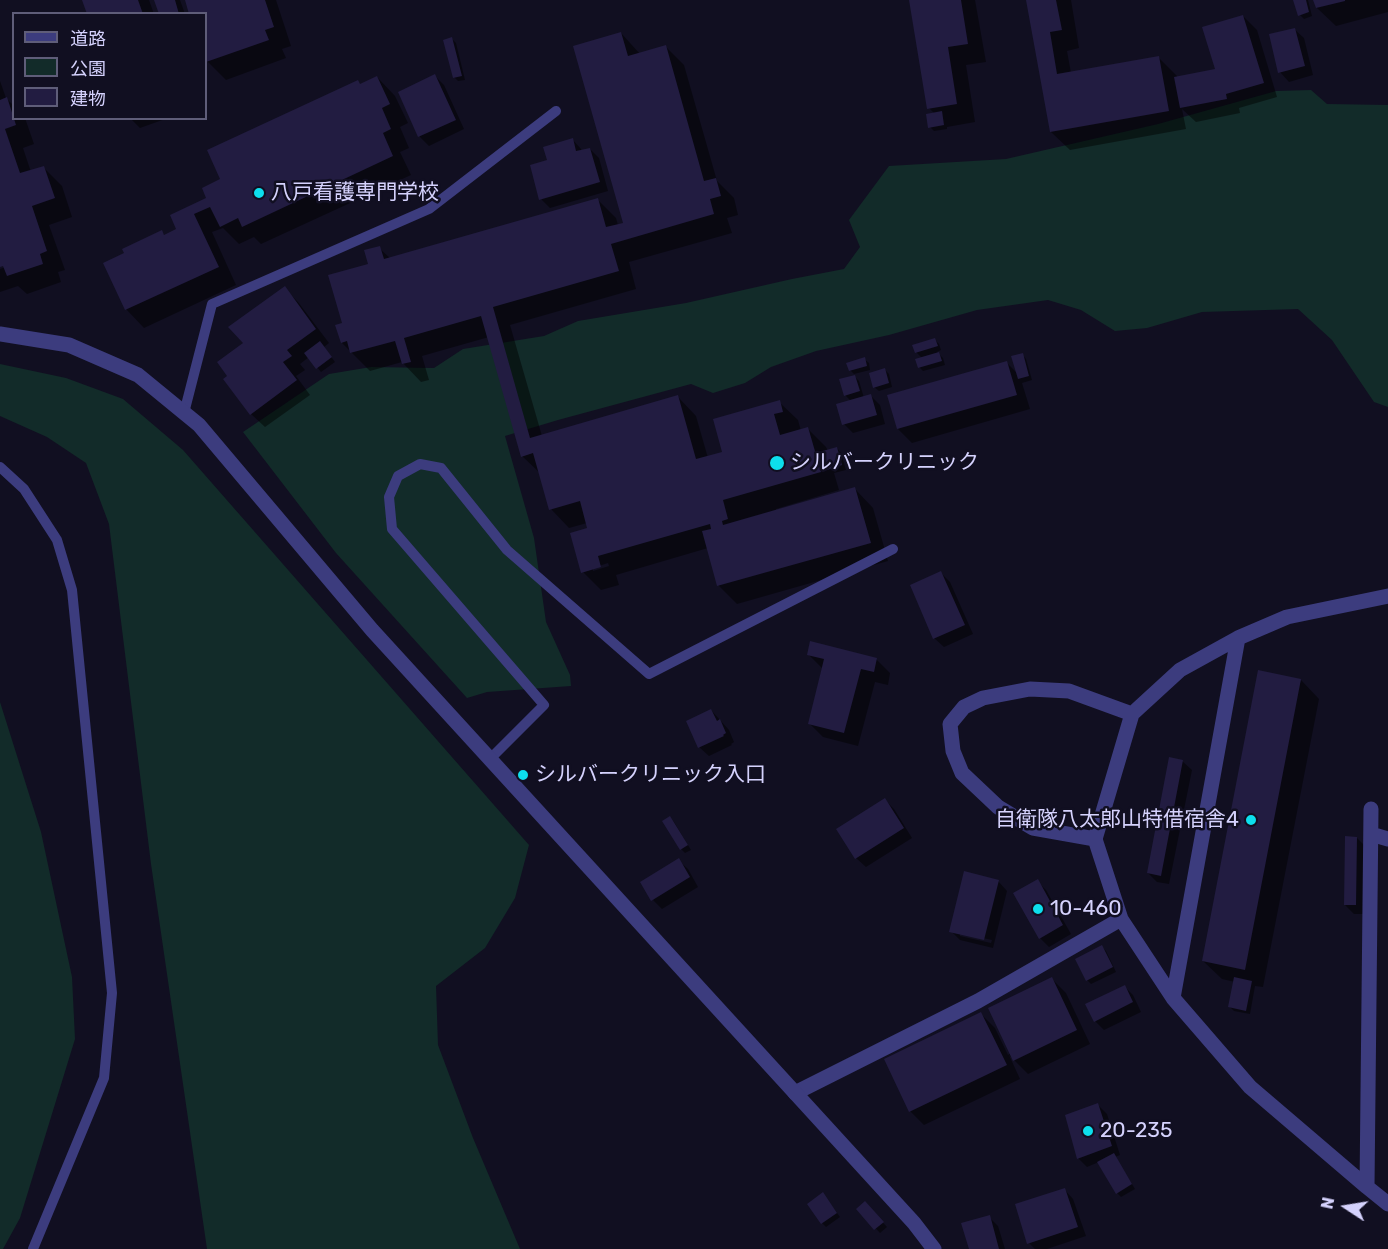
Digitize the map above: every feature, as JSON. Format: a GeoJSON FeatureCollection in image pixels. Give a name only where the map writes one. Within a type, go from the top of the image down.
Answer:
{"type":"FeatureCollection","features":[{"type":"Feature","properties":{"kind":"street"},"geometry":{"type":"LineString","coordinates":[[0,334],[69,345],[138,375],[199,425],[372,630],[914,1223],[934,1249]]}},
{"type":"Feature","properties":{"kind":"street"},"geometry":{"type":"LineString","coordinates":[[1388,596],[1287,617],[1238,638],[1180,670],[1132,714],[1095,839],[1121,920],[1173,998],[1250,1087],[1388,1204]]}},
{"type":"Feature","properties":{"kind":"street"},"geometry":{"type":"LineString","coordinates":[[1173,998],[1238,638]]}},
{"type":"Feature","properties":{"kind":"street"},"geometry":{"type":"LineString","coordinates":[[1095,839],[1033,828],[998,807],[962,773],[953,751],[950,724],[964,707],[983,698],[1030,689],[1069,691],[1132,714]]}},
{"type":"Feature","properties":{"kind":"street"},"geometry":{"type":"LineString","coordinates":[[1367,1187],[1371,809]]}},
{"type":"Feature","properties":{"kind":"street"},"geometry":{"type":"LineString","coordinates":[[1371,834],[1388,839]]}},
{"type":"Feature","properties":{"kind":"street"},"geometry":{"type":"LineString","coordinates":[[795,1093],[978,1001],[1121,920]]}},
{"type":"Feature","properties":{"kind":"lane"},"geometry":{"type":"LineString","coordinates":[[184,414],[212,304],[429,209],[556,111]]}},
{"type":"Feature","properties":{"kind":"lane"},"geometry":{"type":"LineString","coordinates":[[490,759],[544,705],[392,529],[389,497],[398,476],[420,464],[441,468],[507,550],[649,674],[893,549]]}},
{"type":"Feature","properties":{"kind":"lane"},"geometry":{"type":"LineString","coordinates":[[0,467],[24,489],[57,540],[72,590],[112,993],[104,1078],[33,1249]]}},
{"type":"Feature","properties":{"kind":"green space"},"geometry":{"type":"Polygon","coordinates":[[[1311,90],[1327,104],[1388,105],[1388,407],[1374,402],[1332,340],[1298,309],[1202,312],[1147,328],[1115,331],[1081,310],[1048,300],[977,310],[889,335],[816,351],[771,367],[745,383],[713,393],[691,384],[505,436],[534,538],[546,622],[570,675],[571,686],[487,692],[467,698],[336,553],[243,432],[329,374],[371,367],[434,368],[463,349],[544,336],[578,321],[686,303],[844,269],[860,247],[849,220],[889,166],[1006,159],[1158,124],[1276,91],[1311,90]]]}},
{"type":"Feature","properties":{"kind":"green space"},"geometry":{"type":"Polygon","coordinates":[[[0,364],[66,378],[123,399],[183,450],[529,845],[515,898],[485,948],[436,986],[438,1045],[473,1138],[520,1249],[207,1249],[151,864],[109,524],[86,463],[47,437],[0,416],[0,364]]]}},
{"type":"Feature","properties":{"kind":"green space"},"geometry":{"type":"Polygon","coordinates":[[[0,702],[41,832],[72,977],[75,1039],[20,1218],[3,1249],[0,1249],[0,702]]]}},
{"type":"Feature","properties":{"kind":"building"},"geometry":{"type":"Polygon","coordinates":[[[82,0],[138,0],[142,12],[86,12],[82,0]]]}},
{"type":"Feature","properties":{"kind":"building"},"geometry":{"type":"Polygon","coordinates":[[[154,0],[175,0],[178,12],[158,12],[154,0]]]}},
{"type":"Feature","properties":{"kind":"building"},"geometry":{"type":"Polygon","coordinates":[[[185,0],[265,0],[274,27],[265,30],[269,40],[207,62],[207,12],[188,12],[185,0]]]}},
{"type":"Feature","properties":{"kind":"building"},"geometry":{"type":"Polygon","coordinates":[[[909,0],[961,0],[968,44],[948,47],[957,104],[927,109],[909,0]]]}},
{"type":"Feature","properties":{"kind":"building"},"geometry":{"type":"Polygon","coordinates":[[[1026,0],[1056,0],[1062,30],[1050,32],[1057,74],[1159,56],[1169,111],[1050,132],[1026,0]]]}},
{"type":"Feature","properties":{"kind":"building"},"geometry":{"type":"Polygon","coordinates":[[[1293,0],[1306,0],[1309,12],[1298,16],[1293,0]]]}},
{"type":"Feature","properties":{"kind":"building"},"geometry":{"type":"Polygon","coordinates":[[[1313,0],[1345,0],[1345,1],[1316,8],[1313,0]]]}},
{"type":"Feature","properties":{"kind":"building"},"geometry":{"type":"Polygon","coordinates":[[[1243,15],[1264,83],[1226,94],[1227,99],[1180,108],[1174,77],[1215,69],[1202,27],[1243,15]]]}},
{"type":"Feature","properties":{"kind":"building"},"geometry":{"type":"Polygon","coordinates":[[[1295,28],[1305,66],[1278,73],[1269,34],[1295,28]]]}},
{"type":"Feature","properties":{"kind":"building"},"geometry":{"type":"Polygon","coordinates":[[[621,32],[628,56],[666,45],[704,181],[716,178],[721,196],[710,199],[714,214],[611,244],[619,271],[493,307],[530,438],[678,395],[696,459],[722,452],[713,419],[780,400],[783,412],[774,414],[780,435],[808,427],[821,472],[723,500],[728,519],[722,521],[723,525],[855,487],[871,543],[717,586],[702,531],[711,529],[710,524],[598,556],[601,567],[581,573],[570,533],[587,528],[580,501],[549,510],[533,453],[521,457],[481,316],[404,338],[411,362],[402,364],[395,341],[350,353],[347,341],[341,343],[335,325],[342,323],[328,275],[368,264],[364,250],[380,246],[384,259],[598,198],[606,227],[623,223],[573,46],[621,32]]]}},
{"type":"Feature","properties":{"kind":"building"},"geometry":{"type":"Polygon","coordinates":[[[452,37],[462,76],[453,78],[443,40],[452,37]]]}},
{"type":"Feature","properties":{"kind":"building"},"geometry":{"type":"Polygon","coordinates":[[[435,74],[456,120],[418,137],[398,92],[435,74]]]}},
{"type":"Feature","properties":{"kind":"building","name":"八戸看護専門学校"},"geometry":{"type":"Polygon","coordinates":[[[377,76],[390,104],[382,108],[391,129],[383,133],[393,156],[242,227],[238,218],[220,227],[210,207],[194,214],[219,267],[125,310],[103,263],[124,253],[122,249],[162,230],[164,235],[176,229],[170,215],[206,198],[202,188],[220,179],[207,150],[358,80],[360,84],[377,76]]]}},
{"type":"Feature","properties":{"kind":"building"},"geometry":{"type":"Polygon","coordinates":[[[7,97],[12,120],[14,120],[16,125],[5,129],[20,173],[44,166],[55,198],[32,206],[47,251],[40,254],[43,264],[7,276],[3,266],[0,267],[0,100],[7,97]]]}},
{"type":"Feature","properties":{"kind":"building"},"geometry":{"type":"Polygon","coordinates":[[[942,111],[944,125],[928,128],[926,114],[942,111]]]}},
{"type":"Feature","properties":{"kind":"building"},"geometry":{"type":"Polygon","coordinates":[[[573,138],[576,151],[590,148],[600,182],[539,200],[530,165],[547,160],[543,147],[573,138]]]}},
{"type":"Feature","properties":{"kind":"building"},"geometry":{"type":"Polygon","coordinates":[[[285,286],[316,329],[287,350],[292,356],[283,362],[297,380],[250,415],[223,379],[227,376],[217,362],[243,343],[228,327],[285,286]]]}},
{"type":"Feature","properties":{"kind":"building"},"geometry":{"type":"Polygon","coordinates":[[[935,338],[938,346],[915,353],[912,345],[935,338]]]}},
{"type":"Feature","properties":{"kind":"building"},"geometry":{"type":"Polygon","coordinates":[[[320,341],[332,357],[316,369],[304,353],[320,341]]]}},
{"type":"Feature","properties":{"kind":"building"},"geometry":{"type":"Polygon","coordinates":[[[939,352],[942,361],[918,368],[915,359],[939,352]]]}},
{"type":"Feature","properties":{"kind":"building"},"geometry":{"type":"Polygon","coordinates":[[[1023,353],[1029,376],[1018,379],[1011,356],[1023,353]]]}},
{"type":"Feature","properties":{"kind":"building"},"geometry":{"type":"Polygon","coordinates":[[[865,357],[867,366],[849,371],[846,363],[865,357]]]}},
{"type":"Feature","properties":{"kind":"building"},"geometry":{"type":"Polygon","coordinates":[[[1007,361],[1017,395],[897,429],[887,395],[1007,361]]]}},
{"type":"Feature","properties":{"kind":"building"},"geometry":{"type":"Polygon","coordinates":[[[885,368],[889,383],[873,388],[869,373],[885,368]]]}},
{"type":"Feature","properties":{"kind":"building"},"geometry":{"type":"Polygon","coordinates":[[[855,375],[860,391],[844,396],[839,379],[855,375]]]}},
{"type":"Feature","properties":{"kind":"building"},"geometry":{"type":"Polygon","coordinates":[[[871,394],[877,415],[842,425],[836,404],[871,394]]]}},
{"type":"Feature","properties":{"kind":"building"},"geometry":{"type":"Polygon","coordinates":[[[837,447],[842,465],[824,471],[819,452],[837,447]]]}},
{"type":"Feature","properties":{"kind":"building"},"geometry":{"type":"Polygon","coordinates":[[[941,571],[965,625],[933,639],[910,585],[941,571]]]}},
{"type":"Feature","properties":{"kind":"building"},"geometry":{"type":"Polygon","coordinates":[[[810,641],[877,658],[874,672],[861,669],[844,733],[808,724],[824,659],[807,655],[810,641]]]}},
{"type":"Feature","properties":{"kind":"building","name":"自衛隊八太郎山特借宿舎4"},"geometry":{"type":"Polygon","coordinates":[[[1258,670],[1301,679],[1245,970],[1202,961],[1258,670]]]}},
{"type":"Feature","properties":{"kind":"building"},"geometry":{"type":"Polygon","coordinates":[[[711,709],[717,721],[720,719],[726,733],[698,748],[686,721],[711,709]]]}},
{"type":"Feature","properties":{"kind":"building"},"geometry":{"type":"Polygon","coordinates":[[[1169,757],[1183,760],[1161,876],[1147,873],[1169,757]]]}},
{"type":"Feature","properties":{"kind":"building"},"geometry":{"type":"Polygon","coordinates":[[[885,798],[904,828],[855,859],[836,829],[885,798]]]}},
{"type":"Feature","properties":{"kind":"building"},"geometry":{"type":"Polygon","coordinates":[[[670,816],[688,845],[680,850],[662,821],[670,816]]]}},
{"type":"Feature","properties":{"kind":"building"},"geometry":{"type":"Polygon","coordinates":[[[1345,836],[1357,837],[1356,905],[1344,905],[1345,836]]]}},
{"type":"Feature","properties":{"kind":"building"},"geometry":{"type":"Polygon","coordinates":[[[679,858],[690,877],[651,901],[640,882],[679,858]]]}},
{"type":"Feature","properties":{"kind":"building"},"geometry":{"type":"Polygon","coordinates":[[[964,871],[999,880],[984,940],[949,932],[964,871]]]}},
{"type":"Feature","properties":{"kind":"building","name":"10-460"},"geometry":{"type":"Polygon","coordinates":[[[1038,879],[1063,925],[1039,939],[1013,893],[1038,879]]]}},
{"type":"Feature","properties":{"kind":"building"},"geometry":{"type":"Polygon","coordinates":[[[1102,945],[1113,967],[1086,981],[1075,959],[1102,945]]]}},
{"type":"Feature","properties":{"kind":"building"},"geometry":{"type":"Polygon","coordinates":[[[1052,977],[1077,1030],[1013,1061],[988,1008],[1052,977]]]}},
{"type":"Feature","properties":{"kind":"building"},"geometry":{"type":"Polygon","coordinates":[[[1234,977],[1252,981],[1246,1011],[1228,1007],[1234,977]]]}},
{"type":"Feature","properties":{"kind":"building"},"geometry":{"type":"Polygon","coordinates":[[[1125,985],[1133,1002],[1094,1022],[1085,1004],[1125,985]]]}},
{"type":"Feature","properties":{"kind":"building"},"geometry":{"type":"Polygon","coordinates":[[[981,1012],[1007,1065],[909,1112],[884,1059],[981,1012]]]}},
{"type":"Feature","properties":{"kind":"building","name":"20-235"},"geometry":{"type":"Polygon","coordinates":[[[1098,1103],[1112,1146],[1077,1159],[1065,1115],[1098,1103]]]}},
{"type":"Feature","properties":{"kind":"building"},"geometry":{"type":"Polygon","coordinates":[[[1114,1153],[1132,1184],[1116,1194],[1097,1162],[1114,1153]]]}},
{"type":"Feature","properties":{"kind":"building"},"geometry":{"type":"Polygon","coordinates":[[[1065,1188],[1078,1227],[1027,1244],[1015,1204],[1065,1188]]]}},
{"type":"Feature","properties":{"kind":"building"},"geometry":{"type":"Polygon","coordinates":[[[823,1192],[837,1213],[821,1224],[807,1204],[823,1192]]]}},
{"type":"Feature","properties":{"kind":"building"},"geometry":{"type":"Polygon","coordinates":[[[865,1201],[884,1222],[874,1230],[856,1209],[865,1201]]]}},
{"type":"Feature","properties":{"kind":"building"},"geometry":{"type":"Polygon","coordinates":[[[990,1215],[999,1249],[969,1249],[961,1223],[990,1215]]]}},
{"type":"Feature","properties":{"kind":"place","name":"八戸看護専門学校"},"geometry":{"type":"Point","coordinates":[259,193]}},
{"type":"Feature","properties":{"kind":"place","name":"シルバークリニック"},"geometry":{"type":"Point","coordinates":[777,463]}},
{"type":"Feature","properties":{"kind":"place","name":"シルバークリニック入口"},"geometry":{"type":"Point","coordinates":[523,775]}},
{"type":"Feature","properties":{"kind":"place","name":"自衛隊八太郎山特借宿舎4"},"geometry":{"type":"Point","coordinates":[1251,820]}},
{"type":"Feature","properties":{"kind":"place","name":"10-460"},"geometry":{"type":"Point","coordinates":[1038,909]}},
{"type":"Feature","properties":{"kind":"place","name":"20-235"},"geometry":{"type":"Point","coordinates":[1088,1131]}}]}
